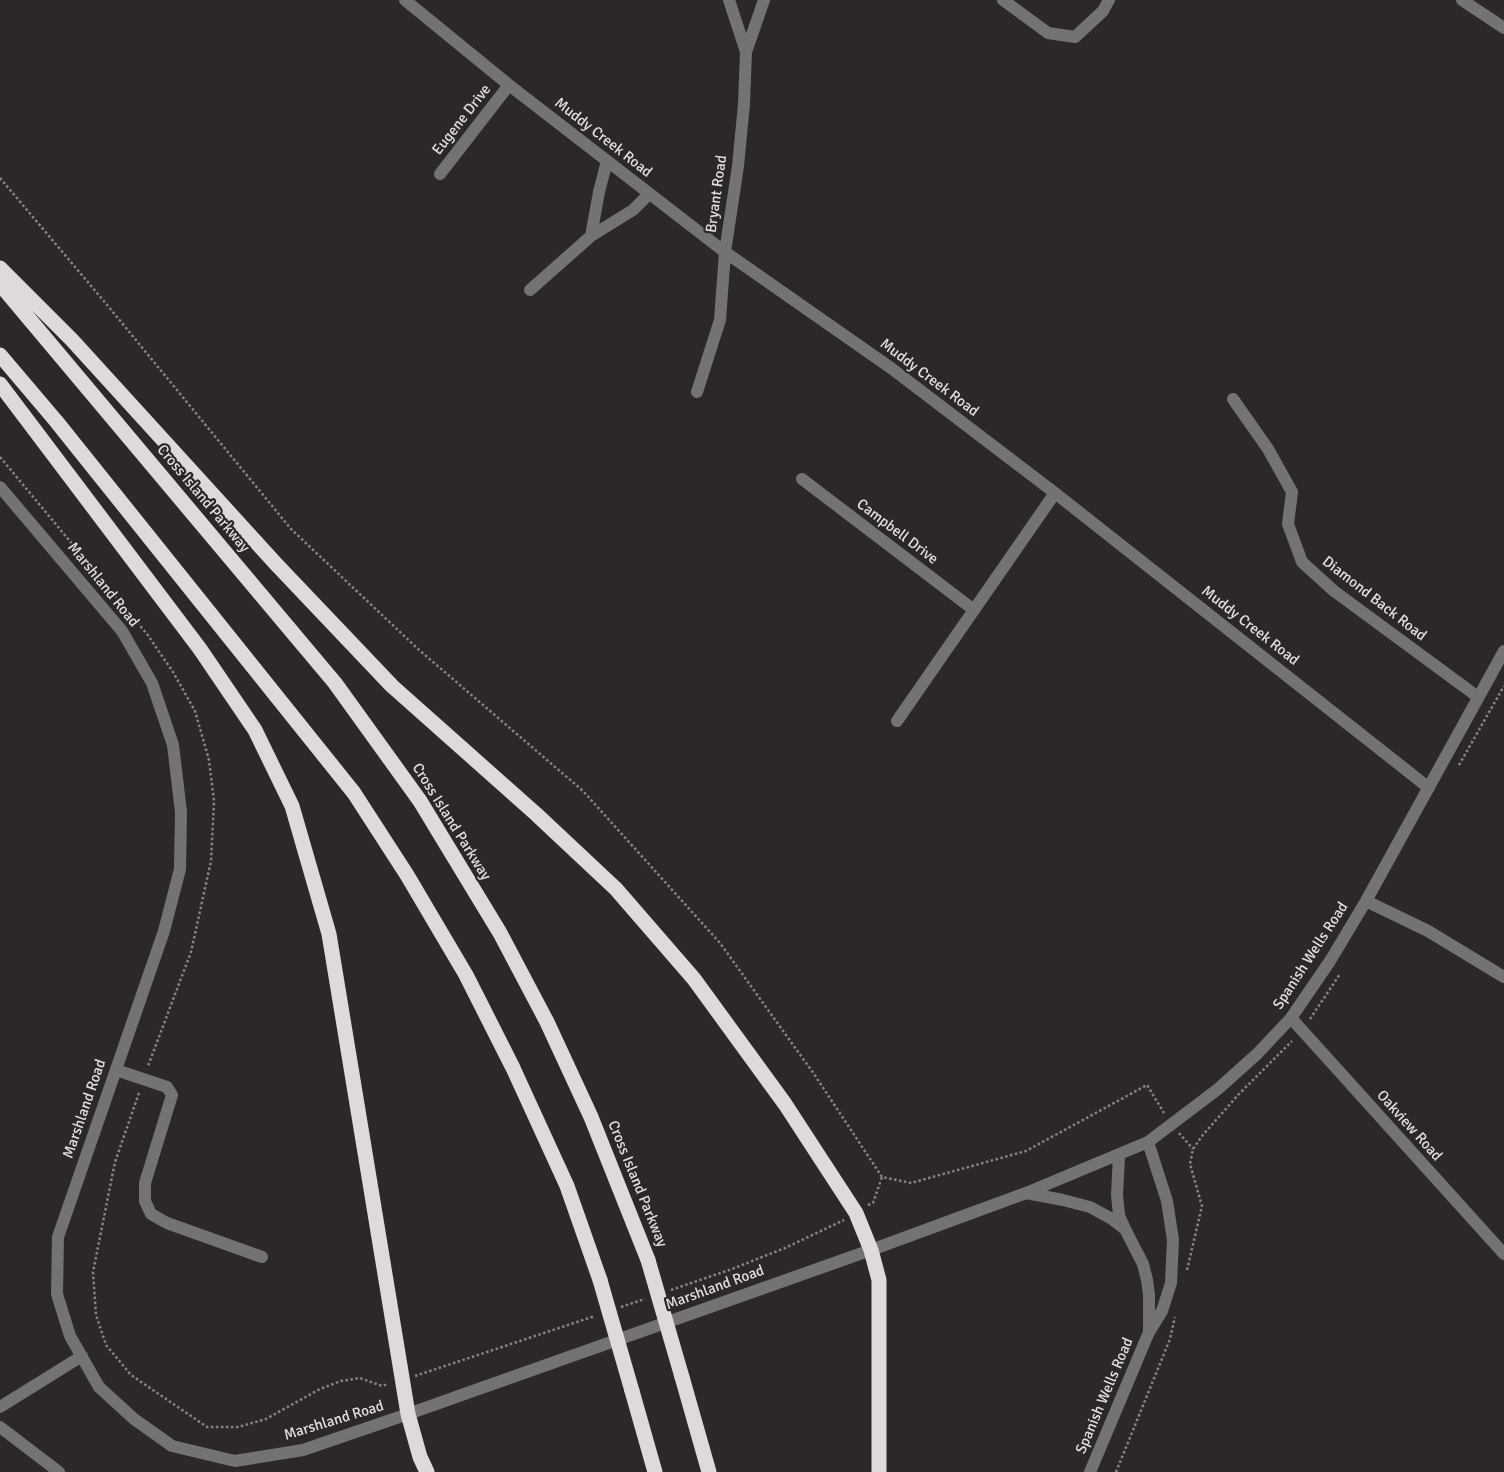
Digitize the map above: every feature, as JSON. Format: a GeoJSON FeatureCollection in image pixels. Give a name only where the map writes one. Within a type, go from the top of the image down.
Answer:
{"type":"FeatureCollection","features":[{"type":"Feature","properties":{"kind":"highway"},"geometry":{"type":"LineString","coordinates":[[0,268],[72,340],[276,564],[392,686],[536,814],[616,889],[694,979],[785,1104],[856,1213],[871,1250],[880,1280],[879,1472]]}},
{"type":"Feature","properties":{"kind":"highway","name":"Cross Island Parkway"},"geometry":{"type":"LineString","coordinates":[[0,284],[335,683],[420,801],[500,933],[547,1022],[591,1117],[648,1260],[708,1472]]}},
{"type":"Feature","properties":{"kind":"highway"},"geometry":{"type":"LineString","coordinates":[[0,355],[62,428],[360,801],[407,875],[466,975],[513,1068],[567,1186],[600,1280],[655,1472]]}},
{"type":"Feature","properties":{"kind":"highway"},"geometry":{"type":"LineString","coordinates":[[0,384],[200,649],[255,730],[292,806],[330,934],[408,1414],[426,1472]]}},
{"type":"Feature","properties":{"kind":"street","name":"Muddy Creek Road"},"geometry":{"type":"LineString","coordinates":[[405,0],[509,85],[725,252],[890,368],[1055,493],[1429,788]]}},
{"type":"Feature","properties":{"kind":"street"},"geometry":{"type":"LineString","coordinates":[[729,0],[746,52]]}},
{"type":"Feature","properties":{"kind":"street","name":"Bryant Road"},"geometry":{"type":"LineString","coordinates":[[697,392],[720,320],[725,252],[738,166],[744,104],[746,52],[764,0]]}},
{"type":"Feature","properties":{"kind":"street"},"geometry":{"type":"LineString","coordinates":[[1003,0],[1048,33],[1076,37],[1103,11],[1109,0]]}},
{"type":"Feature","properties":{"kind":"street"},"geometry":{"type":"LineString","coordinates":[[1462,0],[1504,28]]}},
{"type":"Feature","properties":{"kind":"street","name":"Eugene Drive"},"geometry":{"type":"LineString","coordinates":[[440,174],[509,85]]}},
{"type":"Feature","properties":{"kind":"street"},"geometry":{"type":"LineString","coordinates":[[591,236],[607,161]]}},
{"type":"Feature","properties":{"kind":"street"},"geometry":{"type":"LineString","coordinates":[[530,290],[591,236],[633,210],[649,194]]}},
{"type":"Feature","properties":{"kind":"street","name":"Diamond Back Road"},"geometry":{"type":"LineString","coordinates":[[1233,399],[1268,449],[1292,492],[1288,524],[1302,562],[1334,591],[1478,697]]}},
{"type":"Feature","properties":{"kind":"street","name":"Campbell Drive"},"geometry":{"type":"LineString","coordinates":[[802,479],[974,610]]}},
{"type":"Feature","properties":{"kind":"street","name":"Marshland Road"},"geometry":{"type":"LineString","coordinates":[[0,487],[122,631],[152,682],[173,744],[181,812],[180,869],[164,931],[58,1237],[57,1294],[70,1336],[99,1387],[134,1419],[172,1446],[235,1461],[304,1450],[871,1250],[1026,1193],[1148,1142]]}},
{"type":"Feature","properties":{"kind":"street"},"geometry":{"type":"LineString","coordinates":[[897,721],[1055,493]]}},
{"type":"Feature","properties":{"kind":"street","name":"Spanish Wells Road"},"geometry":{"type":"LineString","coordinates":[[1090,1472],[1149,1332],[1162,1311],[1171,1284],[1173,1240],[1167,1201],[1148,1142],[1218,1089],[1257,1054],[1291,1018],[1330,962],[1366,901],[1478,697],[1503,657]]}},
{"type":"Feature","properties":{"kind":"street"},"geometry":{"type":"LineString","coordinates":[[1366,901],[1428,931],[1504,977]]}},
{"type":"Feature","properties":{"kind":"street","name":"Oakview Road"},"geometry":{"type":"LineString","coordinates":[[1291,1018],[1504,1254]]}},
{"type":"Feature","properties":{"kind":"street"},"geometry":{"type":"LineString","coordinates":[[116,1070],[167,1087],[172,1095],[146,1182],[145,1201],[151,1214],[167,1223],[262,1257]]}},
{"type":"Feature","properties":{"kind":"street","name":"Spanish Wells Road"},"geometry":{"type":"LineString","coordinates":[[1119,1155],[1117,1195],[1119,1215],[1143,1264],[1149,1296],[1149,1332]]}},
{"type":"Feature","properties":{"kind":"street","name":"Spanish Wells Road"},"geometry":{"type":"LineString","coordinates":[[1026,1193],[1090,1207],[1125,1230]]}},
{"type":"Feature","properties":{"kind":"street"},"geometry":{"type":"LineString","coordinates":[[0,1407],[82,1356]]}},
{"type":"Feature","properties":{"kind":"street"},"geometry":{"type":"LineString","coordinates":[[0,1427],[59,1472]]}},
{"type":"Feature","properties":{"kind":"path"},"geometry":{"type":"LineString","coordinates":[[0,178],[291,529],[418,649],[583,791],[714,936],[814,1074],[882,1177],[911,1183],[1026,1151],[1147,1085],[1171,1125],[1194,1149]]}},
{"type":"Feature","properties":{"kind":"path"},"geometry":{"type":"LineString","coordinates":[[0,457],[110,588],[153,642],[173,672],[195,711],[209,760],[214,801],[211,862],[191,952],[143,1080],[115,1162],[93,1272],[96,1314],[106,1345],[131,1375],[207,1426],[238,1427],[266,1419],[320,1389],[341,1381],[360,1378],[382,1386],[597,1315]]}},
{"type":"Feature","properties":{"kind":"path"},"geometry":{"type":"LineString","coordinates":[[669,1290],[732,1269],[785,1248],[856,1213],[873,1203],[882,1177]]}},
{"type":"Feature","properties":{"kind":"path"},"geometry":{"type":"LineString","coordinates":[[615,1309],[651,1297]]}}]}
